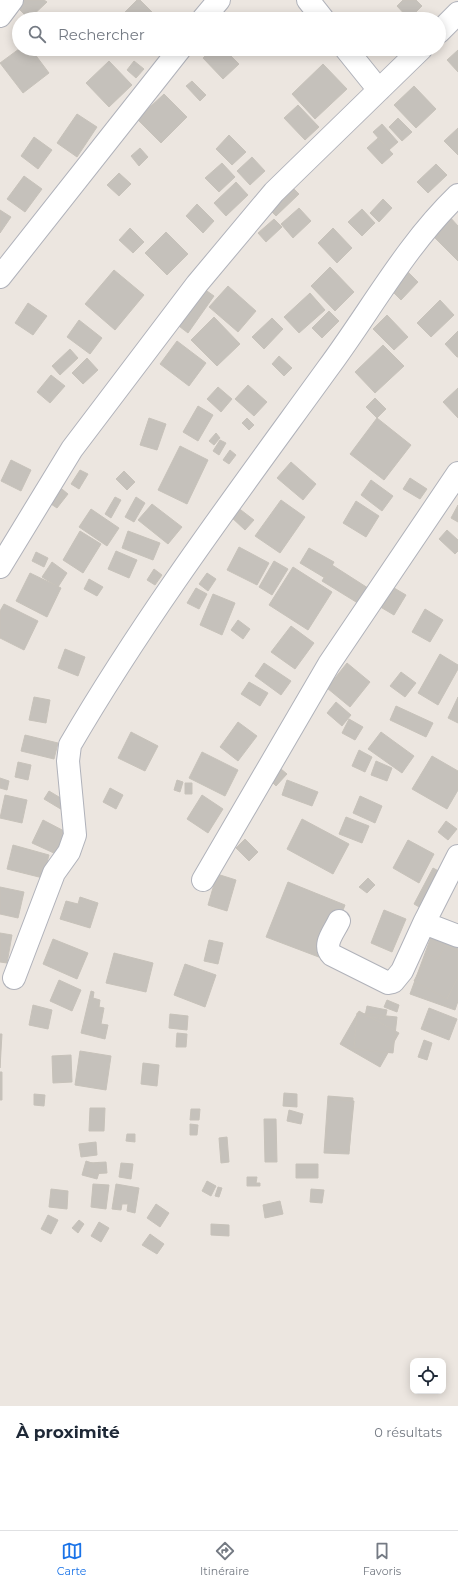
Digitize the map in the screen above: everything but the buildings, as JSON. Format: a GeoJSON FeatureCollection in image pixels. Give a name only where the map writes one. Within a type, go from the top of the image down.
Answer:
{"type":"FeatureCollection","features":[{"type":"Feature","properties":{"kind":"street"},"geometry":{"type":"LineString","coordinates":[[0,16],[12,0]]}},
{"type":"Feature","properties":{"kind":"street"},"geometry":{"type":"LineString","coordinates":[[209,12],[219,0]]}},
{"type":"Feature","properties":{"kind":"street"},"geometry":{"type":"LineString","coordinates":[[308,0],[317,12]]}},
{"type":"Feature","properties":{"kind":"street"},"geometry":{"type":"LineString","coordinates":[[446,25],[458,13]]}},
{"type":"Feature","properties":{"kind":"street"},"geometry":{"type":"LineString","coordinates":[[0,277],[174,56]]}},
{"type":"Feature","properties":{"kind":"street"},"geometry":{"type":"LineString","coordinates":[[352,56],[379,90]]}},
{"type":"Feature","properties":{"kind":"street"},"geometry":{"type":"LineString","coordinates":[[0,567],[72,449],[197,284],[274,192],[414,56]]}},
{"type":"Feature","properties":{"kind":"street"},"geometry":{"type":"LineString","coordinates":[[14,978],[54,873],[69,852],[75,834],[68,761],[70,745],[177,576],[342,349],[416,242],[458,195]]}},
{"type":"Feature","properties":{"kind":"street"},"geometry":{"type":"LineString","coordinates":[[203,880],[329,664],[458,473]]}},
{"type":"Feature","properties":{"kind":"street"},"geometry":{"type":"LineString","coordinates":[[339,921],[327,946],[328,951],[332,956],[388,983],[393,982],[402,971],[424,923],[458,856]]}},
{"type":"Feature","properties":{"kind":"street"},"geometry":{"type":"LineString","coordinates":[[424,923],[458,936]]}}]}
